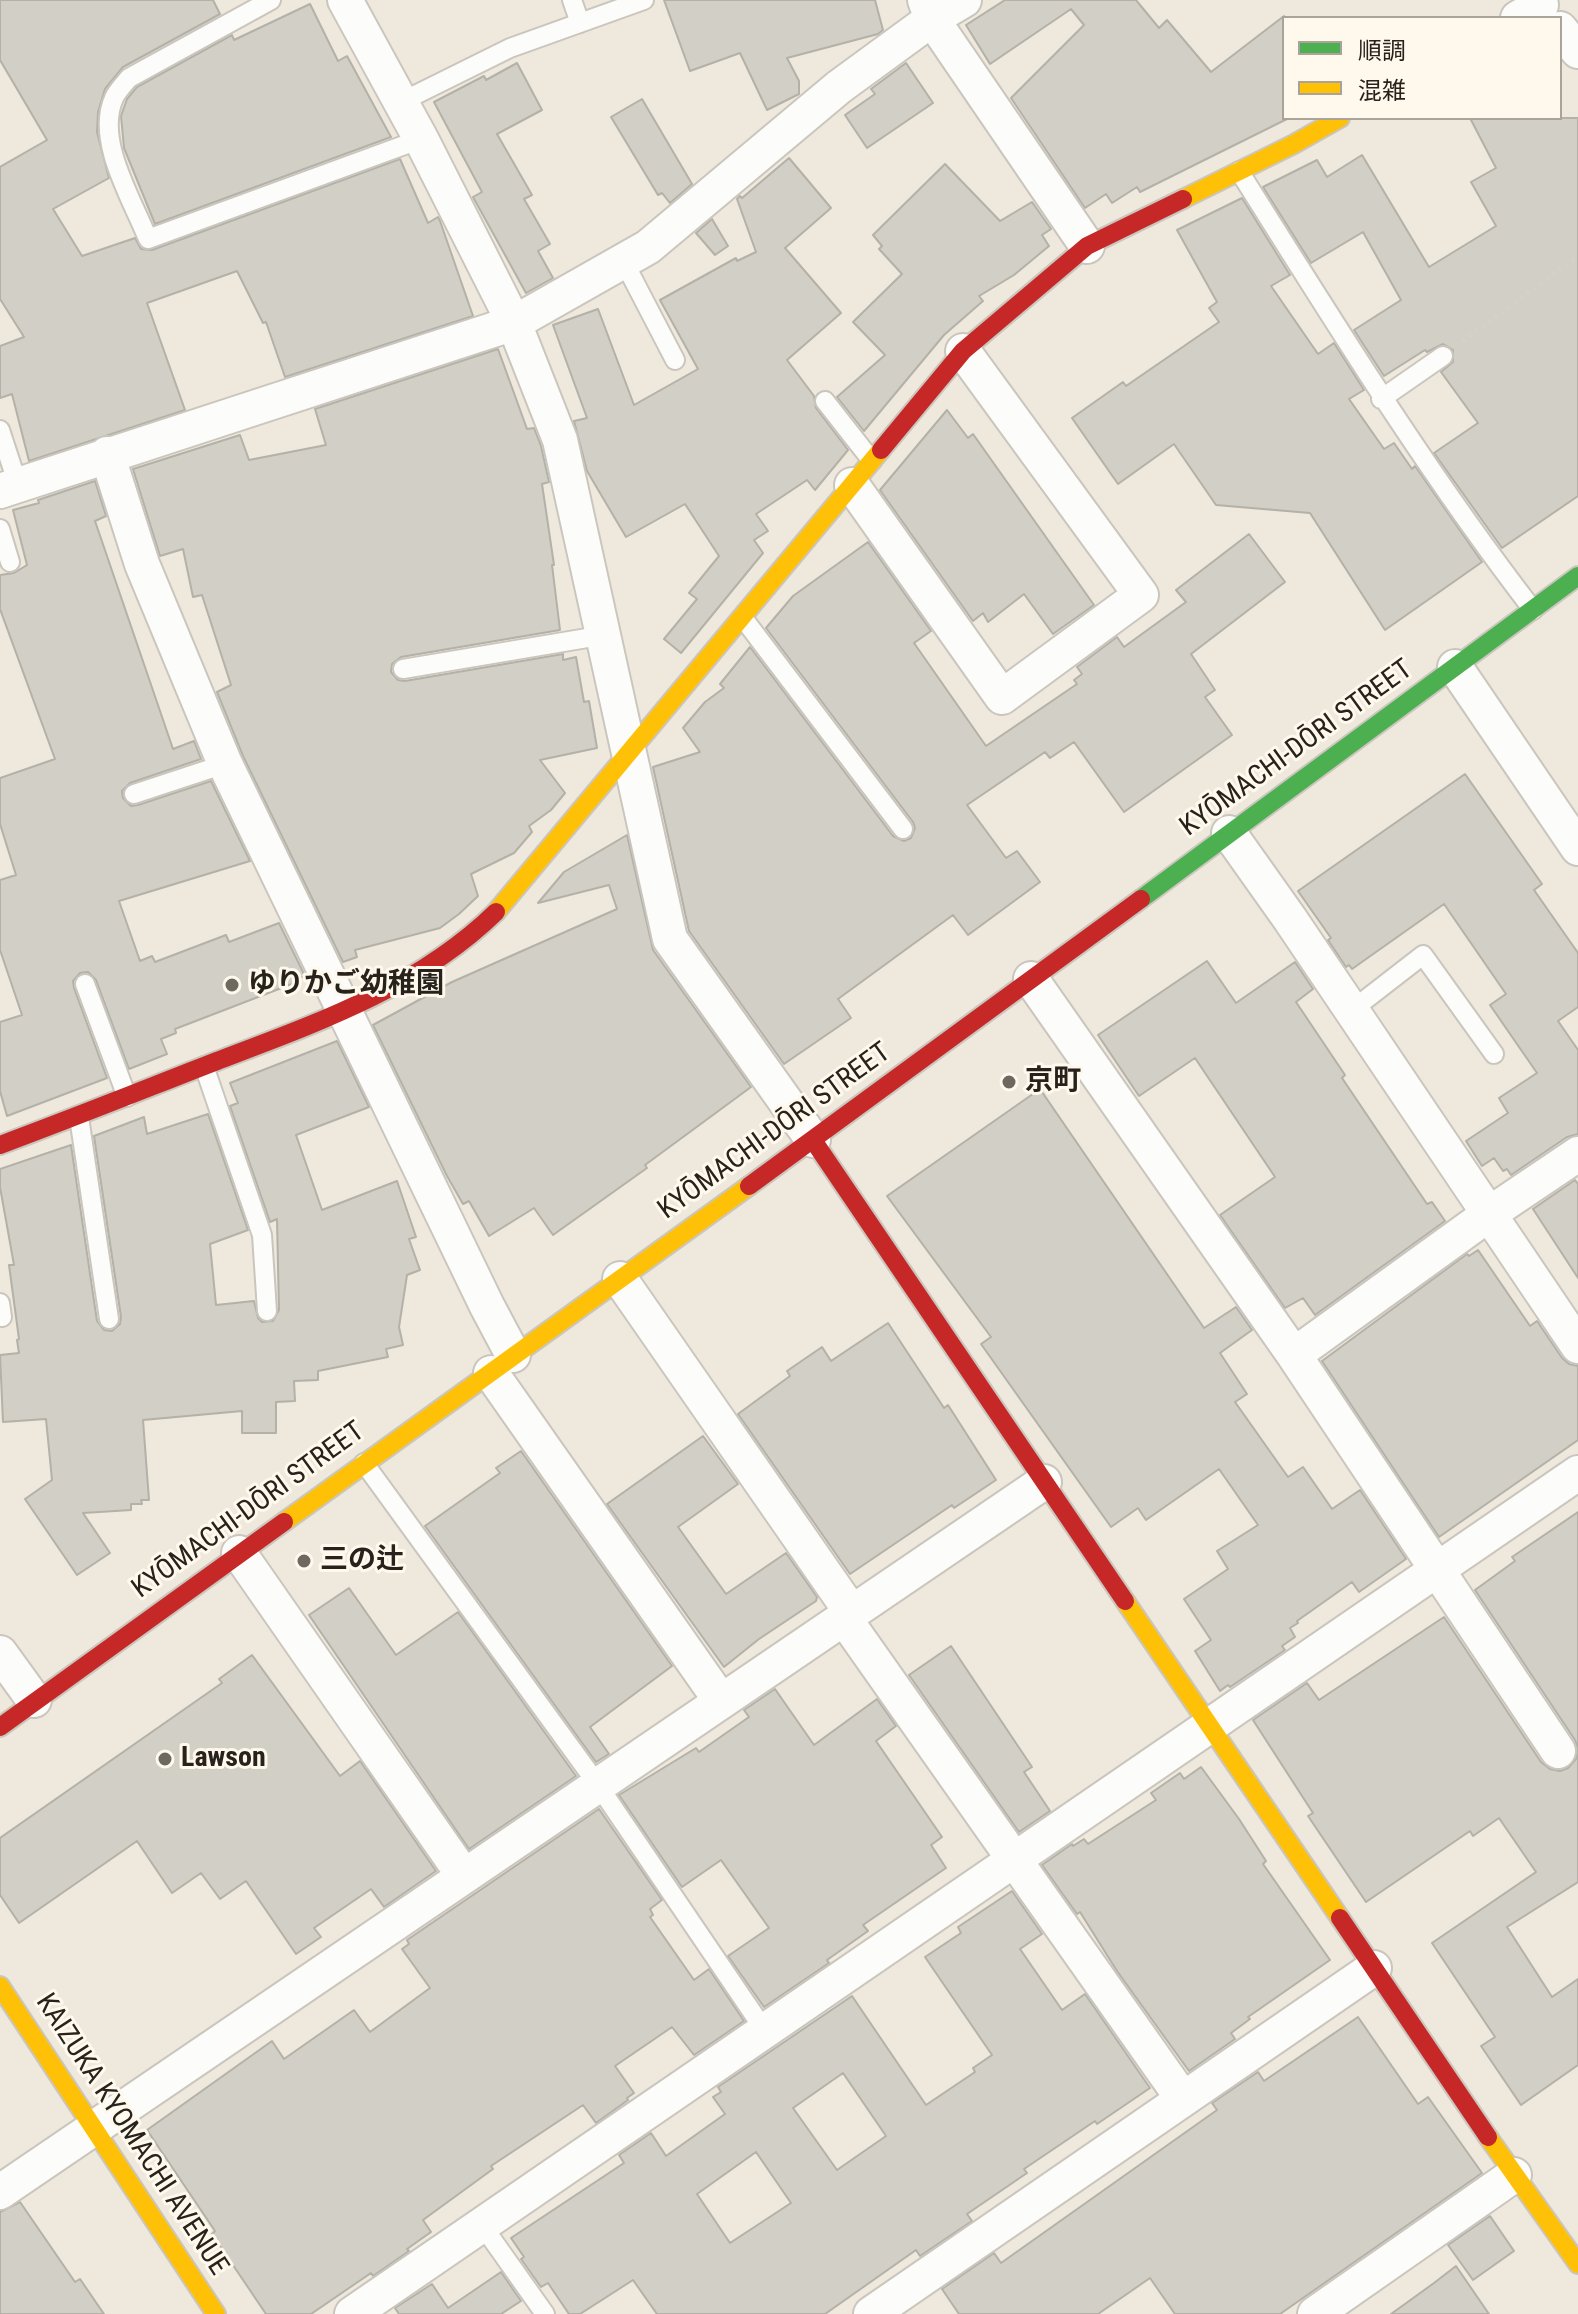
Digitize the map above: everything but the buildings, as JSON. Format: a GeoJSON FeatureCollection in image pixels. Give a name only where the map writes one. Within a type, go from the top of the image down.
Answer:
{"type":"FeatureCollection","features":[{"type":"Feature","properties":{"kind":"street"},"geometry":{"type":"LineString","coordinates":[[345,0],[421,139],[514,323],[560,440],[670,939],[813,1140],[1514,2175],[1578,2264]]}},
{"type":"Feature","properties":{"kind":"street"},"geometry":{"type":"LineString","coordinates":[[9,488],[514,323],[648,247],[929,10],[964,0]]}},
{"type":"Feature","properties":{"kind":"street"},"geometry":{"type":"LineString","coordinates":[[929,10],[1087,246]]}},
{"type":"Feature","properties":{"kind":"street"},"geometry":{"type":"LineString","coordinates":[[1562,35],[1578,51]]}},
{"type":"Feature","properties":{"kind":"street"},"geometry":{"type":"LineString","coordinates":[[0,1145],[79,1117],[344,1011],[418,973],[482,929],[963,351],[1087,246],[1336,120]]}},
{"type":"Feature","properties":{"kind":"street"},"geometry":{"type":"LineString","coordinates":[[862,473],[1002,697],[1141,595],[963,351]]}},
{"type":"Feature","properties":{"kind":"street"},"geometry":{"type":"LineString","coordinates":[[107,454],[142,564],[225,764],[344,1011],[502,1364],[721,1701]]}},
{"type":"Feature","properties":{"kind":"street","name":"KYŌMACHI-DŌRI STREET"},"geometry":{"type":"LineString","coordinates":[[0,1727],[813,1140],[1578,576]]}},
{"type":"Feature","properties":{"kind":"street"},"geometry":{"type":"LineString","coordinates":[[1455,667],[1578,848]]}},
{"type":"Feature","properties":{"kind":"street"},"geometry":{"type":"LineString","coordinates":[[1229,833],[1578,1346]]}},
{"type":"Feature","properties":{"kind":"street"},"geometry":{"type":"LineString","coordinates":[[1031,979],[1294,1355],[1558,1751]]}},
{"type":"Feature","properties":{"kind":"street"},"geometry":{"type":"LineString","coordinates":[[1294,1355],[1489,1214],[1578,1154]]}},
{"type":"Feature","properties":{"kind":"street"},"geometry":{"type":"LineString","coordinates":[[620,1279],[1015,1860],[1183,2099]]}},
{"type":"Feature","properties":{"kind":"street"},"geometry":{"type":"LineString","coordinates":[[352,2314],[1578,1473]]}},
{"type":"Feature","properties":{"kind":"street"},"geometry":{"type":"LineString","coordinates":[[0,2192],[1044,1482]]}},
{"type":"Feature","properties":{"kind":"street"},"geometry":{"type":"LineString","coordinates":[[239,1553],[464,1876]]}},
{"type":"Feature","properties":{"kind":"street"},"geometry":{"type":"LineString","coordinates":[[0,1653],[34,1700]]}},
{"type":"Feature","properties":{"kind":"street"},"geometry":{"type":"LineString","coordinates":[[871,2314],[1374,1968]]}},
{"type":"Feature","properties":{"kind":"street","name":"KAIZUKA KYOMACHI AVENUE"},"geometry":{"type":"LineString","coordinates":[[0,1986],[216,2314]]}},
{"type":"Feature","properties":{"kind":"street"},"geometry":{"type":"LineString","coordinates":[[1315,2314],[1514,2175]]}},
{"type":"Feature","properties":{"kind":"lane"},"geometry":{"type":"LineString","coordinates":[[271,0],[129,78],[114,96],[108,119],[109,145],[148,239],[421,139]]}},
{"type":"Feature","properties":{"kind":"lane"},"geometry":{"type":"LineString","coordinates":[[572,0],[580,23]]}},
{"type":"Feature","properties":{"kind":"lane"},"geometry":{"type":"LineString","coordinates":[[401,102],[510,48],[644,0]]}},
{"type":"Feature","properties":{"kind":"lane"},"geometry":{"type":"LineString","coordinates":[[1239,171],[1381,399],[1533,610]]}},
{"type":"Feature","properties":{"kind":"lane"},"geometry":{"type":"LineString","coordinates":[[624,262],[675,360]]}},
{"type":"Feature","properties":{"kind":"lane"},"geometry":{"type":"LineString","coordinates":[[1381,399],[1443,356]]}},
{"type":"Feature","properties":{"kind":"lane"},"geometry":{"type":"LineString","coordinates":[[825,401],[862,473]]}},
{"type":"Feature","properties":{"kind":"lane"},"geometry":{"type":"LineString","coordinates":[[0,430],[9,488]]}},
{"type":"Feature","properties":{"kind":"lane"},"geometry":{"type":"LineString","coordinates":[[0,529],[10,562]]}},
{"type":"Feature","properties":{"kind":"lane"},"geometry":{"type":"LineString","coordinates":[[742,617],[903,829]]}},
{"type":"Feature","properties":{"kind":"lane"},"geometry":{"type":"LineString","coordinates":[[403,669],[605,635]]}},
{"type":"Feature","properties":{"kind":"lane"},"geometry":{"type":"LineString","coordinates":[[134,794],[225,764]]}},
{"type":"Feature","properties":{"kind":"lane"},"geometry":{"type":"LineString","coordinates":[[1352,1010],[1423,955],[1494,1054]]}},
{"type":"Feature","properties":{"kind":"lane"},"geometry":{"type":"LineString","coordinates":[[85,984],[127,1097]]}},
{"type":"Feature","properties":{"kind":"lane"},"geometry":{"type":"LineString","coordinates":[[204,1066],[262,1235],[267,1311]]}},
{"type":"Feature","properties":{"kind":"lane"},"geometry":{"type":"LineString","coordinates":[[79,1117],[109,1319]]}},
{"type":"Feature","properties":{"kind":"lane"},"geometry":{"type":"LineString","coordinates":[[364,1463],[598,1785],[765,2031]]}},
{"type":"Feature","properties":{"kind":"lane"},"geometry":{"type":"LineString","coordinates":[[482,2225],[545,2314]]}},
{"type":"Feature","properties":{"kind":"path"},"geometry":{"type":"LineString","coordinates":[[1443,356],[1578,256]]}},
{"type":"Feature","properties":{"kind":"traffic: fast"},"geometry":{"type":"LineString","coordinates":[[1141,899],[1578,576]]}},
{"type":"Feature","properties":{"kind":"traffic: slow"},"geometry":{"type":"LineString","coordinates":[[1183,199],[1336,120]]}},
{"type":"Feature","properties":{"kind":"traffic: slow"},"geometry":{"type":"LineString","coordinates":[[496,912],[881,450]]}},
{"type":"Feature","properties":{"kind":"traffic: slow"},"geometry":{"type":"LineString","coordinates":[[284,1522],[749,1186]]}},
{"type":"Feature","properties":{"kind":"traffic: slow"},"geometry":{"type":"LineString","coordinates":[[1125,1601],[1340,1918]]}},
{"type":"Feature","properties":{"kind":"traffic: slow"},"geometry":{"type":"LineString","coordinates":[[0,1986],[216,2314]]}},
{"type":"Feature","properties":{"kind":"traffic: slow"},"geometry":{"type":"LineString","coordinates":[[1488,2137],[1578,2264]]}},
{"type":"Feature","properties":{"kind":"traffic: jam"},"geometry":{"type":"LineString","coordinates":[[881,450],[963,351],[1087,246],[1183,199]]}},
{"type":"Feature","properties":{"kind":"traffic: jam"},"geometry":{"type":"LineString","coordinates":[[749,1186],[1141,899]]}},
{"type":"Feature","properties":{"kind":"traffic: jam"},"geometry":{"type":"LineString","coordinates":[[0,1145],[365,1001],[434,962],[496,912]]}},
{"type":"Feature","properties":{"kind":"traffic: jam"},"geometry":{"type":"LineString","coordinates":[[813,1140],[1125,1601]]}},
{"type":"Feature","properties":{"kind":"traffic: jam"},"geometry":{"type":"LineString","coordinates":[[0,1727],[284,1522]]}},
{"type":"Feature","properties":{"kind":"traffic: jam"},"geometry":{"type":"LineString","coordinates":[[1340,1918],[1488,2137]]}},
{"type":"Feature","properties":{"kind":"place","name":"ゆりかご幼稚園"},"geometry":{"type":"Point","coordinates":[232,985]}},
{"type":"Feature","properties":{"kind":"place","name":"京町"},"geometry":{"type":"Point","coordinates":[1009,1082]}},
{"type":"Feature","properties":{"kind":"place","name":"三の辻"},"geometry":{"type":"Point","coordinates":[304,1561]}},
{"type":"Feature","properties":{"kind":"place","name":"Lawson"},"geometry":{"type":"Point","coordinates":[165,1759]}}]}
